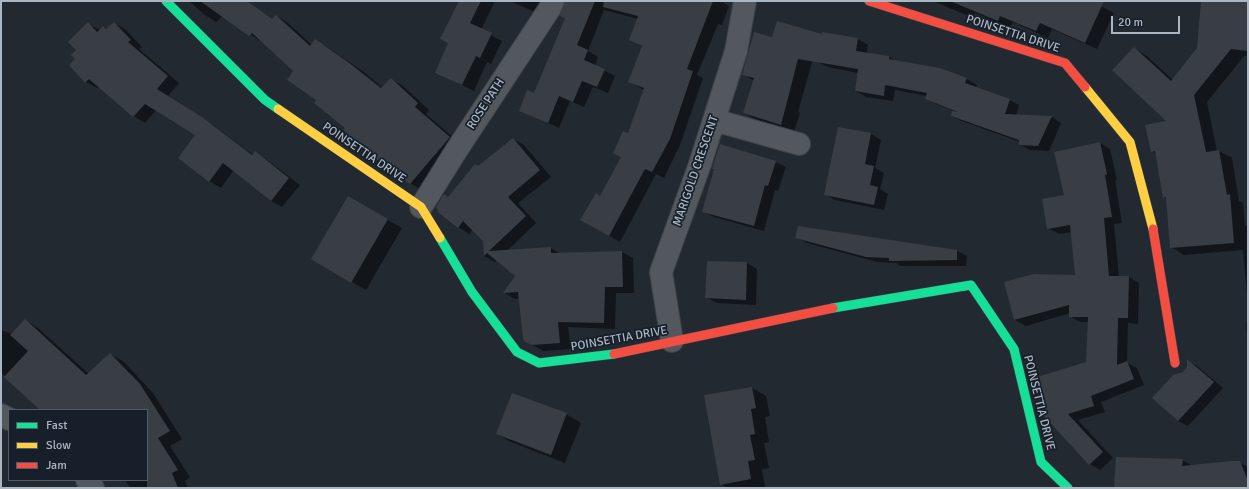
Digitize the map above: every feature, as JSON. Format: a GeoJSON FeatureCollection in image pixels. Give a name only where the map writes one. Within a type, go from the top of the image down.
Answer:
{"type":"FeatureCollection","features":[{"type":"Feature","properties":{"kind":"street","name":"POINSETTIA DRIVE"},"geometry":{"type":"LineString","coordinates":[[166,1],[265,100],[422,207],[472,292],[517,352],[539,364],[603,356],[812,311],[971,284],[1014,349],[1041,462],[1068,488]]}},
{"type":"Feature","properties":{"kind":"street","name":"ROSE PATH"},"geometry":{"type":"LineString","coordinates":[[422,207],[460,144],[550,8],[553,1]]}},
{"type":"Feature","properties":{"kind":"street","name":"MARIGOLD CRESCENT"},"geometry":{"type":"LineString","coordinates":[[672,341],[661,272],[700,164],[736,51],[745,1]]}},
{"type":"Feature","properties":{"kind":"street","name":"POINSETTIA DRIVE"},"geometry":{"type":"LineString","coordinates":[[869,1],[1065,63],[1130,142],[1153,228],[1175,363]]}},
{"type":"Feature","properties":{"kind":"street"},"geometry":{"type":"LineString","coordinates":[[714,120],[799,144]]}},
{"type":"Feature","properties":{"kind":"building"},"geometry":{"type":"Polygon","coordinates":[[[200,1],[247,1],[272,19],[276,15],[310,46],[315,39],[348,62],[381,88],[391,78],[418,103],[415,107],[450,137],[410,184],[390,171],[343,130],[345,128],[314,103],[316,100],[287,80],[293,71],[252,33],[249,36],[200,1]]]}},
{"type":"Feature","properties":{"kind":"building"},"geometry":{"type":"Polygon","coordinates":[[[459,1],[481,1],[470,23],[492,33],[480,58],[476,56],[462,85],[435,73],[448,43],[440,39],[459,1]]]}},
{"type":"Feature","properties":{"kind":"building"},"geometry":{"type":"Polygon","coordinates":[[[565,1],[595,1],[577,45],[588,50],[584,60],[605,69],[597,87],[582,81],[573,102],[559,96],[548,123],[519,111],[527,90],[534,93],[565,18],[560,16],[565,1]]]}},
{"type":"Feature","properties":{"kind":"building"},"geometry":{"type":"Polygon","coordinates":[[[604,1],[713,1],[687,69],[693,71],[670,139],[652,172],[645,169],[609,236],[580,220],[596,193],[600,196],[621,157],[613,153],[623,131],[628,133],[644,88],[628,82],[642,46],[629,40],[638,16],[603,7],[604,1]]]}},
{"type":"Feature","properties":{"kind":"building"},"geometry":{"type":"Polygon","coordinates":[[[950,1],[1104,1],[1085,43],[1040,23],[1036,31],[1000,16],[998,21],[950,1]]]}},
{"type":"Feature","properties":{"kind":"building"},"geometry":{"type":"Polygon","coordinates":[[[1201,1],[1248,1],[1248,51],[1231,49],[1194,95],[1206,152],[1219,150],[1227,195],[1230,194],[1234,243],[1170,248],[1166,197],[1163,198],[1155,151],[1151,152],[1145,125],[1166,121],[1112,70],[1134,47],[1171,81],[1197,48],[1201,1]]]}},
{"type":"Feature","properties":{"kind":"building"},"geometry":{"type":"Polygon","coordinates":[[[777,21],[822,34],[822,32],[858,38],[856,51],[889,56],[889,59],[940,68],[967,78],[965,83],[1010,99],[1005,114],[1052,116],[1038,146],[1019,145],[1019,140],[951,116],[952,111],[958,112],[925,99],[927,93],[885,85],[884,96],[855,91],[858,69],[798,59],[781,125],[743,113],[754,78],[742,75],[754,32],[772,37],[777,21]]]}},
{"type":"Feature","properties":{"kind":"building"},"geometry":{"type":"Polygon","coordinates":[[[88,22],[97,32],[103,26],[106,29],[114,22],[131,40],[128,42],[168,76],[157,89],[202,117],[252,155],[255,151],[289,178],[271,201],[223,163],[209,182],[178,158],[195,135],[145,104],[133,117],[89,79],[85,83],[69,65],[75,59],[71,55],[76,50],[68,42],[88,22]]]}},
{"type":"Feature","properties":{"kind":"building"},"geometry":{"type":"Polygon","coordinates":[[[838,127],[871,133],[865,164],[874,166],[870,185],[878,187],[874,205],[824,195],[838,127]]]}},
{"type":"Feature","properties":{"kind":"building"},"geometry":{"type":"Polygon","coordinates":[[[513,138],[540,170],[508,197],[526,216],[489,251],[551,247],[551,253],[622,251],[623,287],[605,287],[604,323],[558,322],[560,343],[532,345],[525,342],[523,339],[518,292],[503,293],[515,276],[487,253],[484,256],[483,241],[463,221],[458,228],[439,213],[436,207],[444,194],[448,197],[475,164],[478,166],[513,138]]]}},
{"type":"Feature","properties":{"kind":"building"},"geometry":{"type":"Polygon","coordinates":[[[1100,142],[1107,174],[1105,175],[1112,217],[1104,218],[1109,276],[1129,276],[1128,318],[1118,318],[1117,365],[1127,361],[1134,379],[1091,396],[1094,406],[1068,414],[1103,452],[1089,465],[1044,416],[1034,378],[1086,362],[1088,317],[1069,317],[1069,305],[1014,320],[1004,282],[1034,274],[1075,275],[1070,225],[1047,229],[1042,199],[1064,195],[1054,152],[1100,142]]]}},
{"type":"Feature","properties":{"kind":"building"},"geometry":{"type":"Polygon","coordinates":[[[720,144],[776,161],[768,186],[765,185],[754,226],[702,212],[714,169],[712,169],[720,144]]]}},
{"type":"Feature","properties":{"kind":"building"},"geometry":{"type":"Polygon","coordinates":[[[348,196],[388,219],[351,283],[311,259],[348,196]]]}},
{"type":"Feature","properties":{"kind":"building"},"geometry":{"type":"Polygon","coordinates":[[[798,226],[957,250],[957,260],[889,261],[889,258],[866,257],[795,238],[798,226]]]}},
{"type":"Feature","properties":{"kind":"building"},"geometry":{"type":"Polygon","coordinates":[[[707,261],[747,262],[746,300],[705,298],[707,261]]]}},
{"type":"Feature","properties":{"kind":"building"},"geometry":{"type":"Polygon","coordinates":[[[25,319],[86,375],[110,353],[140,384],[170,431],[158,438],[178,470],[172,473],[178,488],[147,488],[148,409],[39,409],[4,377],[28,351],[10,335],[25,319]]]}},
{"type":"Feature","properties":{"kind":"building"},"geometry":{"type":"Polygon","coordinates":[[[1187,359],[1214,382],[1178,421],[1152,398],[1173,375],[1183,372],[1187,367],[1187,359]]]}},
{"type":"Feature","properties":{"kind":"building"},"geometry":{"type":"Polygon","coordinates":[[[752,387],[756,408],[751,409],[755,434],[750,435],[755,460],[748,461],[751,479],[720,485],[704,395],[752,387]]]}},
{"type":"Feature","properties":{"kind":"building"},"geometry":{"type":"Polygon","coordinates":[[[512,393],[567,413],[551,455],[496,434],[512,393]]]}},
{"type":"Feature","properties":{"kind":"building"},"geometry":{"type":"Polygon","coordinates":[[[1116,457],[1183,459],[1182,466],[1240,461],[1248,481],[1248,488],[1114,487],[1116,457]]]}},
{"type":"Feature","properties":{"kind":"traffic: fast"},"geometry":{"type":"LineString","coordinates":[[166,1],[265,100],[278,109]]}},
{"type":"Feature","properties":{"kind":"traffic: fast"},"geometry":{"type":"LineString","coordinates":[[440,238],[472,292],[517,352],[539,363],[614,354]]}},
{"type":"Feature","properties":{"kind":"traffic: fast"},"geometry":{"type":"LineString","coordinates":[[833,308],[971,285],[1014,349],[1041,462],[1068,488]]}},
{"type":"Feature","properties":{"kind":"traffic: slow"},"geometry":{"type":"LineString","coordinates":[[1085,87],[1130,142],[1153,229]]}},
{"type":"Feature","properties":{"kind":"traffic: slow"},"geometry":{"type":"LineString","coordinates":[[278,109],[421,207],[440,238]]}},
{"type":"Feature","properties":{"kind":"traffic: jam"},"geometry":{"type":"LineString","coordinates":[[869,1],[1065,63],[1085,87]]}},
{"type":"Feature","properties":{"kind":"traffic: jam"},"geometry":{"type":"LineString","coordinates":[[1153,229],[1175,363]]}},
{"type":"Feature","properties":{"kind":"traffic: jam"},"geometry":{"type":"LineString","coordinates":[[614,354],[833,308]]}}]}
